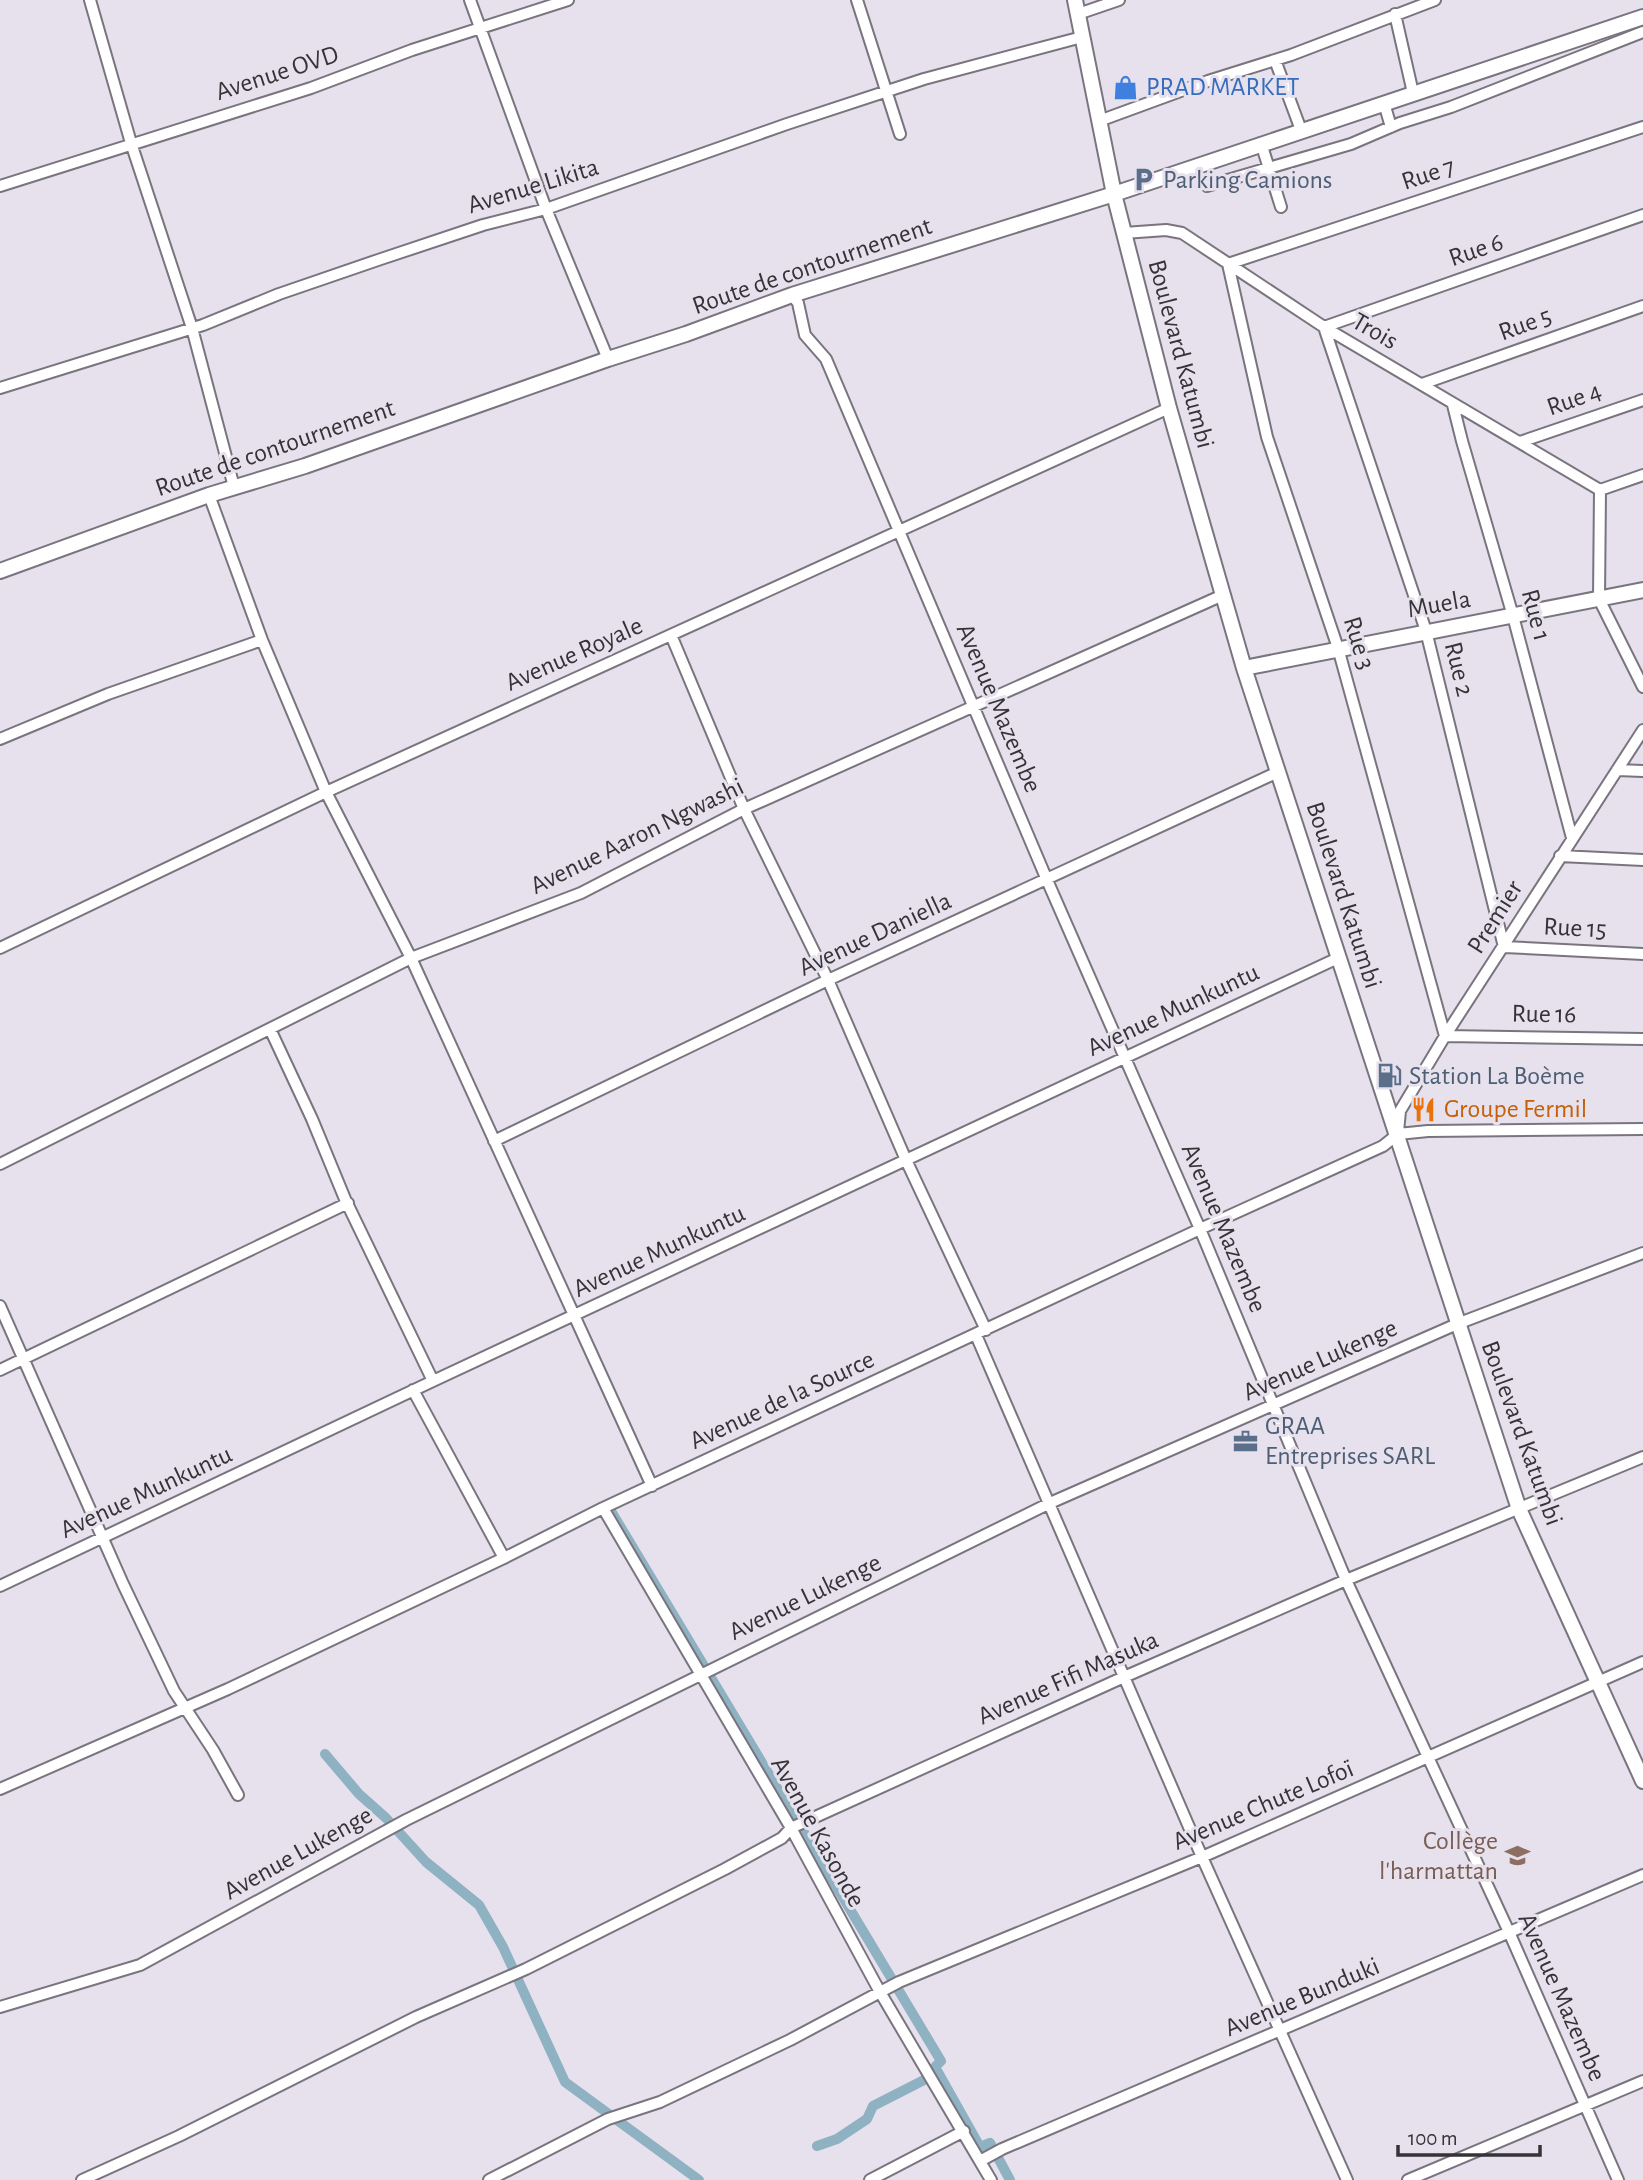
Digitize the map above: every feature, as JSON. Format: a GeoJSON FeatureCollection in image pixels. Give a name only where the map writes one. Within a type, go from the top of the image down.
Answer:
{"type":"FeatureCollection","features":[{"type":"Feature","properties":{"kind":"street"},"geometry":{"type":"LineString","coordinates":[[90,0],[131,144],[191,328],[234,487]]}},
{"type":"Feature","properties":{"kind":"street"},"geometry":{"type":"LineString","coordinates":[[470,0],[546,209],[608,359]]}},
{"type":"Feature","properties":{"kind":"street","name":"Avenue OVD"},"geometry":{"type":"LineString","coordinates":[[0,186],[311,88],[412,50],[568,0]]}},
{"type":"Feature","properties":{"kind":"street"},"geometry":{"type":"LineString","coordinates":[[857,0],[900,134]]}},
{"type":"Feature","properties":{"kind":"street"},"geometry":{"type":"LineString","coordinates":[[1076,7],[1119,0]]}},
{"type":"Feature","properties":{"kind":"street"},"geometry":{"type":"LineString","coordinates":[[1099,121],[1275,60],[1435,0]]}},
{"type":"Feature","properties":{"kind":"street","name":"Boulevard Katumbi"},"geometry":{"type":"LineString","coordinates":[[1076,7],[1114,194],[1169,408],[1244,668],[1519,1509],[1643,1781]]}},
{"type":"Feature","properties":{"kind":"street"},"geometry":{"type":"LineString","coordinates":[[1395,15],[1413,93]]}},
{"type":"Feature","properties":{"kind":"street","name":"Route de contournement"},"geometry":{"type":"LineString","coordinates":[[0,570],[209,495],[306,466],[608,359],[698,331],[792,295],[1114,194],[1643,17]]}},
{"type":"Feature","properties":{"kind":"street"},"geometry":{"type":"LineString","coordinates":[[1207,186],[1351,144],[1643,32]]}},
{"type":"Feature","properties":{"kind":"street","name":"Avenue Likita"},"geometry":{"type":"LineString","coordinates":[[0,388],[191,328],[394,254],[483,225],[546,209],[886,92],[1082,37]]}},
{"type":"Feature","properties":{"kind":"street"},"geometry":{"type":"LineString","coordinates":[[1275,60],[1301,130]]}},
{"type":"Feature","properties":{"kind":"street"},"geometry":{"type":"LineString","coordinates":[[1384,103],[1391,127]]}},
{"type":"Feature","properties":{"kind":"street","name":"Rue 7"},"geometry":{"type":"LineString","coordinates":[[1228,264],[1643,127]]}},
{"type":"Feature","properties":{"kind":"street"},"geometry":{"type":"LineString","coordinates":[[1261,143],[1281,207]]}},
{"type":"Feature","properties":{"kind":"street","name":"Rue 6"},"geometry":{"type":"LineString","coordinates":[[1324,327],[1643,215]]}},
{"type":"Feature","properties":{"kind":"street","name":"Trois"},"geometry":{"type":"LineString","coordinates":[[1124,233],[1166,230],[1182,233],[1324,327],[1600,490]]}},
{"type":"Feature","properties":{"kind":"street","name":"Rue 3"},"geometry":{"type":"LineString","coordinates":[[1228,264],[1267,437],[1338,648],[1445,1036]]}},
{"type":"Feature","properties":{"kind":"street","name":"Avenue Mazembe"},"geometry":{"type":"LineString","coordinates":[[792,295],[798,303],[805,335],[826,359],[1047,880],[1200,1229],[1346,1580],[1508,1932],[1618,2180]]}},
{"type":"Feature","properties":{"kind":"street","name":"Rue 5"},"geometry":{"type":"LineString","coordinates":[[1422,384],[1643,306]]}},
{"type":"Feature","properties":{"kind":"street","name":"Rue 2"},"geometry":{"type":"LineString","coordinates":[[1324,327],[1426,631],[1504,947]]}},
{"type":"Feature","properties":{"kind":"street","name":"Rue 4"},"geometry":{"type":"LineString","coordinates":[[1520,442],[1643,400]]}},
{"type":"Feature","properties":{"kind":"street","name":"Rue 1"},"geometry":{"type":"LineString","coordinates":[[1453,405],[1513,615],[1572,838]]}},
{"type":"Feature","properties":{"kind":"street","name":"Avenue Royale"},"geometry":{"type":"LineString","coordinates":[[0,948],[326,792],[1169,408]]}},
{"type":"Feature","properties":{"kind":"street"},"geometry":{"type":"LineString","coordinates":[[1643,475],[1600,490],[1599,598],[1643,687]]}},
{"type":"Feature","properties":{"kind":"street"},"geometry":{"type":"LineString","coordinates":[[209,495],[262,640],[326,792],[411,958],[652,1486]]}},
{"type":"Feature","properties":{"kind":"street","name":"Muela"},"geometry":{"type":"LineString","coordinates":[[1244,668],[1643,590]]}},
{"type":"Feature","properties":{"kind":"street","name":"Avenue Aaron Ngwashi"},"geometry":{"type":"LineString","coordinates":[[0,1164],[411,958],[581,893],[744,809],[1223,596]]}},
{"type":"Feature","properties":{"kind":"street"},"geometry":{"type":"LineString","coordinates":[[671,635],[744,809],[828,980],[981,1332],[1124,1677],[1347,2180]]}},
{"type":"Feature","properties":{"kind":"street"},"geometry":{"type":"LineString","coordinates":[[0,739],[108,694],[262,640]]}},
{"type":"Feature","properties":{"kind":"street","name":"Premier"},"geometry":{"type":"LineString","coordinates":[[1398,1134],[1400,1111],[1445,1036],[1643,730]]}},
{"type":"Feature","properties":{"kind":"street"},"geometry":{"type":"LineString","coordinates":[[1617,770],[1643,771]]}},
{"type":"Feature","properties":{"kind":"street","name":"Avenue Daniella"},"geometry":{"type":"LineString","coordinates":[[494,1141],[828,980],[1278,772]]}},
{"type":"Feature","properties":{"kind":"street"},"geometry":{"type":"LineString","coordinates":[[1560,856],[1643,860]]}},
{"type":"Feature","properties":{"kind":"street","name":"Rue 15"},"geometry":{"type":"LineString","coordinates":[[1504,947],[1643,954]]}},
{"type":"Feature","properties":{"kind":"street","name":"Avenue Munkuntu"},"geometry":{"type":"LineString","coordinates":[[0,1586],[1339,958]]}},
{"type":"Feature","properties":{"kind":"street"},"geometry":{"type":"LineString","coordinates":[[270,1029],[348,1203],[433,1381]]}},
{"type":"Feature","properties":{"kind":"street","name":"Rue 16"},"geometry":{"type":"LineString","coordinates":[[1445,1036],[1643,1038]]}},
{"type":"Feature","properties":{"kind":"street"},"geometry":{"type":"LineString","coordinates":[[1398,1134],[1428,1130],[1643,1129]]}},
{"type":"Feature","properties":{"kind":"street","name":"Avenue de la Source"},"geometry":{"type":"LineString","coordinates":[[0,1788],[185,1708],[504,1558],[603,1508],[1383,1146],[1398,1134]]}},
{"type":"Feature","properties":{"kind":"street"},"geometry":{"type":"LineString","coordinates":[[0,1370],[348,1203]]}},
{"type":"Feature","properties":{"kind":"street","name":"Avenue Lukenge"},"geometry":{"type":"LineString","coordinates":[[0,2007],[140,1965],[406,1820],[699,1673],[1050,1503],[1457,1324],[1643,1253]]}},
{"type":"Feature","properties":{"kind":"street"},"geometry":{"type":"LineString","coordinates":[[0,1306],[102,1538],[174,1691],[239,1795]]}},
{"type":"Feature","properties":{"kind":"street"},"geometry":{"type":"LineString","coordinates":[[413,1390],[504,1558]]}},
{"type":"Feature","properties":{"kind":"street","name":"Avenue Fifi Masuka"},"geometry":{"type":"LineString","coordinates":[[82,2180],[179,2136],[416,2017],[526,1969],[735,1864],[782,1838],[791,1828],[1346,1580],[1643,1457]]}},
{"type":"Feature","properties":{"kind":"street","name":"Avenue Kasonde"},"geometry":{"type":"LineString","coordinates":[[603,1508],[791,1828],[964,2131],[984,2159],[991,2180]]}},
{"type":"Feature","properties":{"kind":"street","name":"Avenue Chute Lofoï"},"geometry":{"type":"LineString","coordinates":[[489,2180],[608,2119],[660,2102],[790,2040],[899,1982],[1202,1857],[1643,1662]]}},
{"type":"Feature","properties":{"kind":"street","name":"Avenue Bunduki"},"geometry":{"type":"LineString","coordinates":[[984,2159],[1643,1875]]}},
{"type":"Feature","properties":{"kind":"street"},"geometry":{"type":"LineString","coordinates":[[1408,2180],[1643,2081]]}},
{"type":"Feature","properties":{"kind":"street"},"geometry":{"type":"LineString","coordinates":[[870,2180],[964,2131]]}},
{"type":"Feature","properties":{"kind":"waterway"},"geometry":{"type":"LineString","coordinates":[[611,1511],[941,2061],[935,2067],[980,2147],[990,2143],[1010,2180]]}},
{"type":"Feature","properties":{"kind":"waterway"},"geometry":{"type":"LineString","coordinates":[[325,1754],[359,1794],[386,1818],[426,1862],[479,1905],[503,1947],[565,2082],[699,2180]]}},
{"type":"Feature","properties":{"kind":"waterway"},"geometry":{"type":"LineString","coordinates":[[817,2146],[837,2139],[867,2119],[873,2106],[926,2079],[933,2070]]}},
{"type":"Feature","properties":{"kind":"place","name":"PRAD MARKET"},"geometry":{"type":"Point","coordinates":[1126,87]}},
{"type":"Feature","properties":{"kind":"place","name":"Parking Camions"},"geometry":{"type":"Point","coordinates":[1143,180]}},
{"type":"Feature","properties":{"kind":"place","name":"Station La Boème"},"geometry":{"type":"Point","coordinates":[1389,1076]}},
{"type":"Feature","properties":{"kind":"place","name":"Groupe Fermil"},"geometry":{"type":"Point","coordinates":[1424,1109]}},
{"type":"Feature","properties":{"kind":"place","name":"GRAA Entreprises SARL"},"geometry":{"type":"Point","coordinates":[1245,1441]}},
{"type":"Feature","properties":{"kind":"place","name":"Collège l'harmattan"},"geometry":{"type":"Point","coordinates":[1518,1856]}}]}
